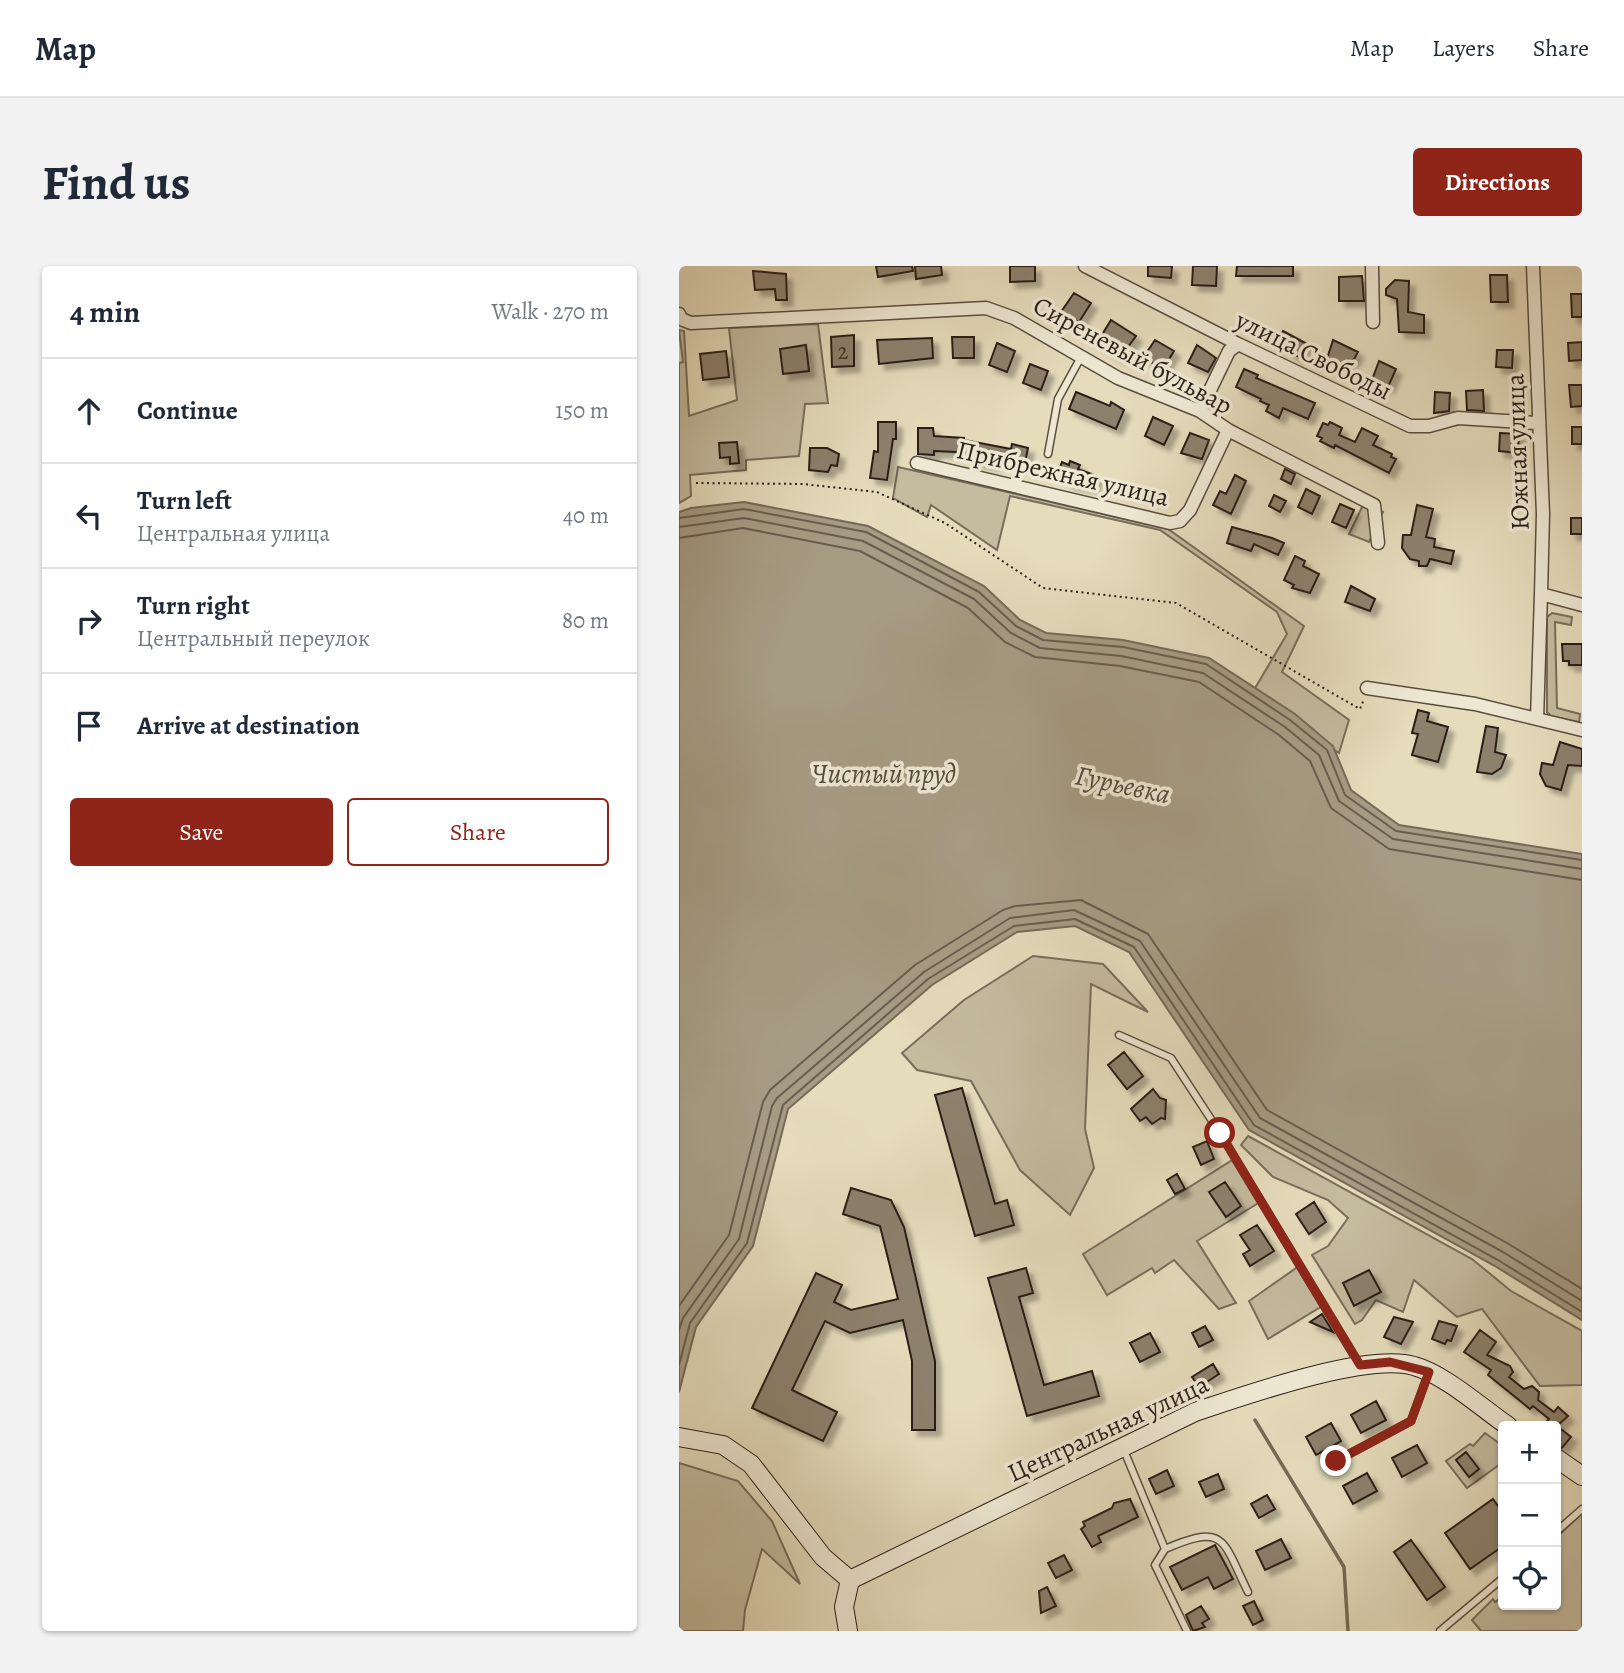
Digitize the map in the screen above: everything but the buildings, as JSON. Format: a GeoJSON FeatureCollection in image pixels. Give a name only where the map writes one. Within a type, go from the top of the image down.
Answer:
{"type":"FeatureCollection","features":[{"type":"Feature","properties":{"kind":"main road","name":"Центральная улица"},"geometry":{"type":"LineString","coordinates":[[849,1580],[1195,1412],[1246,1394],[1360,1365],[1390,1362],[1429,1372],[1501,1421]]}},
{"type":"Feature","properties":{"kind":"main road"},"geometry":{"type":"LineString","coordinates":[[679,1437],[723,1445],[751,1464],[823,1556],[849,1580],[844,1606],[848,1631]]}},
{"type":"Feature","properties":{"kind":"main road"},"geometry":{"type":"LineString","coordinates":[[1561,1461],[1582,1476]]}},
{"type":"Feature","properties":{"kind":"street","name":"улица Свободы"},"geometry":{"type":"LineString","coordinates":[[1085,266],[1237,344],[1410,426],[1429,426],[1458,418],[1537,423]]}},
{"type":"Feature","properties":{"kind":"street"},"geometry":{"type":"LineString","coordinates":[[1372,266],[1373,322]]}},
{"type":"Feature","properties":{"kind":"street","name":"Южная улица"},"geometry":{"type":"LineString","coordinates":[[1533,266],[1537,423],[1543,514],[1537,719]]}},
{"type":"Feature","properties":{"kind":"street","name":"Сиреневый бульвар"},"geometry":{"type":"LineString","coordinates":[[679,314],[681,319],[691,323],[986,308],[1014,318],[1118,378],[1200,411],[1228,430],[1374,505],[1378,543]]}},
{"type":"Feature","properties":{"kind":"street"},"geometry":{"type":"LineString","coordinates":[[1200,411],[1229,351],[1237,344]]}},
{"type":"Feature","properties":{"kind":"street","name":"Прибрежная улица"},"geometry":{"type":"LineString","coordinates":[[917,463],[1170,523],[1180,521],[1190,510],[1228,430]]}},
{"type":"Feature","properties":{"kind":"street"},"geometry":{"type":"LineString","coordinates":[[1541,594],[1582,605]]}},
{"type":"Feature","properties":{"kind":"street"},"geometry":{"type":"LineString","coordinates":[[1367,688],[1475,704],[1582,730]]}},
{"type":"Feature","properties":{"kind":"lane"},"geometry":{"type":"LineString","coordinates":[[1048,454],[1058,399],[1081,357]]}},
{"type":"Feature","properties":{"kind":"lane"},"geometry":{"type":"LineString","coordinates":[[1119,1035],[1171,1058],[1220,1133],[1360,1365]]}},
{"type":"Feature","properties":{"kind":"lane"},"geometry":{"type":"LineString","coordinates":[[1336,1461],[1411,1421],[1429,1372]]}},
{"type":"Feature","properties":{"kind":"lane"},"geometry":{"type":"LineString","coordinates":[[1123,1446],[1165,1549]]}},
{"type":"Feature","properties":{"kind":"lane"},"geometry":{"type":"LineString","coordinates":[[1561,1528],[1582,1509]]}},
{"type":"Feature","properties":{"kind":"lane"},"geometry":{"type":"LineString","coordinates":[[1187,1631],[1155,1565],[1165,1549],[1197,1535],[1215,1537],[1224,1542],[1248,1592]]}},
{"type":"Feature","properties":{"kind":"lane"},"geometry":{"type":"LineString","coordinates":[[1440,1631],[1498,1582]]}},
{"type":"Feature","properties":{"kind":"path"},"geometry":{"type":"LineString","coordinates":[[695,483],[803,484],[877,492],[945,523],[1043,588],[1176,603],[1360,709],[1367,688]]}},
{"type":"Feature","properties":{"kind":"shaded area"},"geometry":{"type":"Polygon","coordinates":[[[818,324],[828,403],[805,404],[799,456],[746,460],[746,470],[690,475],[691,496],[679,503],[679,363],[683,362],[679,330],[684,331],[689,416],[737,400],[729,328],[818,324]]]}},
{"type":"Feature","properties":{"kind":"shaded area"},"geometry":{"type":"Polygon","coordinates":[[[898,467],[1168,529],[1304,626],[1282,672],[1349,720],[1339,753],[1251,695],[1287,634],[1277,612],[1160,530],[1010,496],[997,550],[931,505],[927,517],[893,498],[898,467]]]}},
{"type":"Feature","properties":{"kind":"shaded area"},"geometry":{"type":"Polygon","coordinates":[[[1365,501],[1383,512],[1369,542],[1349,534],[1365,501]]]}},
{"type":"Feature","properties":{"kind":"shaded area"},"geometry":{"type":"Polygon","coordinates":[[[1552,613],[1572,617],[1571,625],[1555,622],[1557,708],[1580,714],[1579,722],[1551,716],[1547,712],[1547,617],[1552,613]]]}},
{"type":"Feature","properties":{"kind":"shaded area"},"geometry":{"type":"Polygon","coordinates":[[[1033,956],[1103,964],[1148,1012],[1091,984],[1085,1129],[1094,1168],[1070,1215],[1020,1170],[971,1081],[917,1070],[902,1053],[964,1000],[1033,956]]]}},
{"type":"Feature","properties":{"kind":"shaded area"},"geometry":{"type":"Polygon","coordinates":[[[1248,1136],[1472,1259],[1511,1291],[1582,1331],[1582,1385],[1540,1386],[1482,1309],[1457,1317],[1414,1280],[1403,1312],[1376,1300],[1362,1320],[1355,1324],[1312,1255],[1328,1246],[1348,1218],[1328,1200],[1273,1177],[1241,1145],[1248,1136]]]}},
{"type":"Feature","properties":{"kind":"shaded area"},"geometry":{"type":"Polygon","coordinates":[[[1234,1159],[1260,1202],[1197,1241],[1236,1303],[1219,1309],[1174,1260],[1155,1273],[1152,1268],[1107,1295],[1083,1254],[1234,1159]]]}},
{"type":"Feature","properties":{"kind":"shaded area"},"geometry":{"type":"Polygon","coordinates":[[[1299,1266],[1324,1305],[1268,1339],[1249,1301],[1299,1266]]]}},
{"type":"Feature","properties":{"kind":"shaded area"},"geometry":{"type":"Polygon","coordinates":[[[1485,1433],[1498,1442],[1498,1466],[1467,1488],[1446,1461],[1470,1444],[1473,1446],[1485,1433]]]}},
{"type":"Feature","properties":{"kind":"shaded area"},"geometry":{"type":"Polygon","coordinates":[[[679,1463],[738,1481],[772,1521],[800,1584],[762,1549],[745,1610],[743,1631],[679,1631],[679,1463]]]}},
{"type":"Feature","properties":{"kind":"shaded area"},"geometry":{"type":"Polygon","coordinates":[[[1582,1513],[1582,1631],[1481,1631],[1472,1620],[1493,1599],[1495,1602],[1498,1600],[1498,1610],[1561,1610],[1561,1533],[1582,1513]]]}},
{"type":"Feature","properties":{"kind":"water","name":"Чистый пруд"},"geometry":{"type":"Polygon","coordinates":[[[744,502],[868,526],[984,586],[1020,620],[1046,633],[1123,640],[1209,658],[1295,714],[1333,746],[1351,790],[1399,825],[1582,854],[1582,1320],[1495,1266],[1249,1130],[1129,952],[1075,926],[1017,932],[932,985],[788,1109],[753,1246],[696,1327],[679,1392],[679,512],[691,508],[744,502]]]}},
{"type":"Feature","properties":{"kind":"waterway"},"geometry":{"type":"LineString","coordinates":[[1255,1420],[1344,1567],[1348,1631]]}},
{"type":"Feature","properties":{"kind":"route"},"geometry":{"type":"LineString","coordinates":[[1220,1133],[1360,1365],[1390,1362],[1429,1372],[1411,1421],[1336,1461]]}},
{"type":"Feature","properties":{"kind":"water label","name":"Гурьевка"},"geometry":{"type":"Point","coordinates":[1123,784]}}]}
